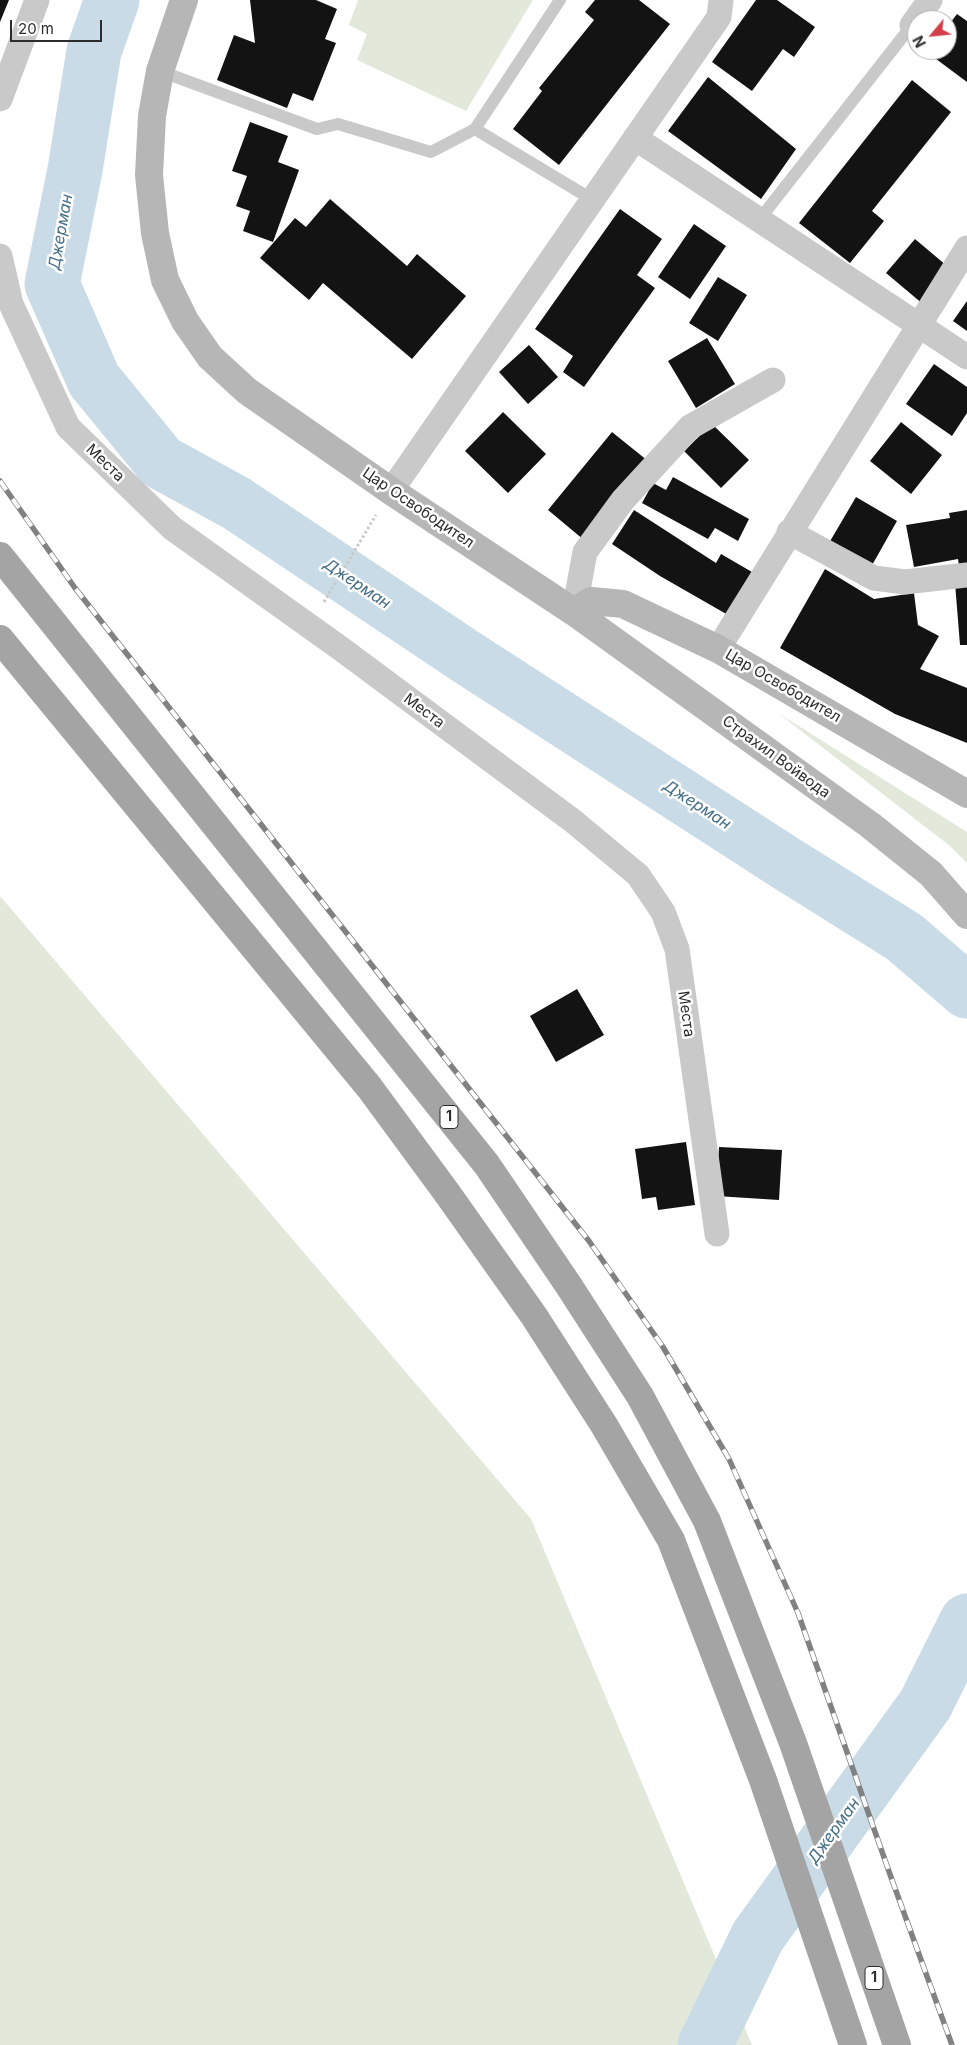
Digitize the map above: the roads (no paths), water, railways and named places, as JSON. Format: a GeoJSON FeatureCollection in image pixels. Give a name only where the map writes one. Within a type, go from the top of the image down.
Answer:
{"type":"FeatureCollection","features":[{"type":"Feature","properties":{"kind":"main road","name":"1"},"geometry":{"type":"LineString","coordinates":[[0,556],[486,1165],[640,1396],[707,1521],[793,1743],[897,2045]]}},
{"type":"Feature","properties":{"kind":"main road"},"geometry":{"type":"LineString","coordinates":[[0,639],[369,1087],[534,1316],[604,1425],[671,1540],[763,1780],[853,2045]]}},
{"type":"Feature","properties":{"kind":"street"},"geometry":{"type":"LineString","coordinates":[[0,95],[37,0]]}},
{"type":"Feature","properties":{"kind":"street","name":"Цар Освободител"},"geometry":{"type":"LineString","coordinates":[[184,0],[160,71],[152,116],[149,175],[155,233],[165,280],[185,321],[210,357],[247,391],[391,491],[574,612],[591,601],[623,604],[718,648],[967,794]]}},
{"type":"Feature","properties":{"kind":"street"},"geometry":{"type":"LineString","coordinates":[[391,491],[719,17],[721,0]]}},
{"type":"Feature","properties":{"kind":"street"},"geometry":{"type":"LineString","coordinates":[[635,138],[967,357]]}},
{"type":"Feature","properties":{"kind":"street"},"geometry":{"type":"LineString","coordinates":[[718,648],[967,248]]}},
{"type":"Feature","properties":{"kind":"street","name":"Места"},"geometry":{"type":"LineString","coordinates":[[0,256],[11,304],[68,427],[172,528],[340,648],[573,821],[638,876],[663,912],[677,949],[717,1234]]}},
{"type":"Feature","properties":{"kind":"street"},"geometry":{"type":"LineString","coordinates":[[574,612],[585,552],[623,500],[690,427],[773,380]]}},
{"type":"Feature","properties":{"kind":"street"},"geometry":{"type":"LineString","coordinates":[[789,532],[874,578],[905,582],[967,575]]}},
{"type":"Feature","properties":{"kind":"street","name":"Страхил Войвода"},"geometry":{"type":"LineString","coordinates":[[574,612],[870,825],[931,874],[967,915]]}},
{"type":"Feature","properties":{"kind":"lane"},"geometry":{"type":"LineString","coordinates":[[160,71],[317,129],[338,124],[431,152],[474,129],[560,0]]}},
{"type":"Feature","properties":{"kind":"lane"},"geometry":{"type":"LineString","coordinates":[[759,220],[907,31]]}},
{"type":"Feature","properties":{"kind":"lane"},"geometry":{"type":"LineString","coordinates":[[474,129],[593,200]]}},
{"type":"Feature","properties":{"kind":"waterway","name":"Джерман"},"geometry":{"type":"LineString","coordinates":[[112,0],[94,51],[75,170],[52,284],[94,380],[161,462],[236,503],[468,658],[784,862],[904,937],[967,991]]}},
{"type":"Feature","properties":{"kind":"waterway","name":"Джерман"},"geometry":{"type":"LineString","coordinates":[[705,2045],[758,1936],[925,1705],[967,1621]]}},
{"type":"Feature","properties":{"kind":"railway"},"geometry":{"type":"LineString","coordinates":[[0,481],[75,588],[589,1241],[663,1347],[729,1459],[798,1613],[952,2045]]}}]}
